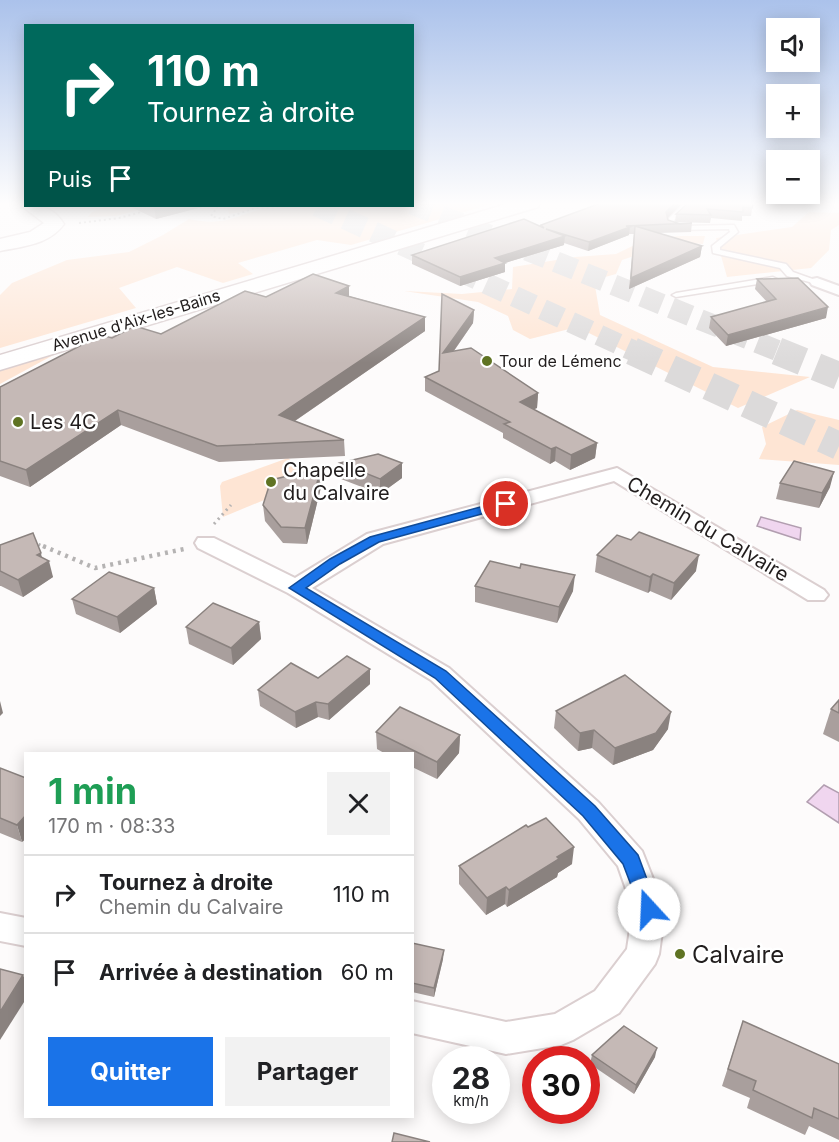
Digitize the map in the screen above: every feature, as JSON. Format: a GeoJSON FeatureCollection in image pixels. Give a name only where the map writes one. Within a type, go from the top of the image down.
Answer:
{"type":"FeatureCollection","features":[{"type":"Feature","properties":{"kind":"main road","name":"Avenue d'Aix-les-Bains"},"geometry":{"type":"LineString","coordinates":[[6,360],[353,256]]}},
{"type":"Feature","properties":{"kind":"street"},"geometry":{"type":"LineString","coordinates":[[817,282],[839,291]]}},
{"type":"Feature","properties":{"kind":"street","name":"Chemin du Calvaire"},"geometry":{"type":"LineString","coordinates":[[296,588],[375,539],[616,474],[816,595]]}},
{"type":"Feature","properties":{"kind":"street"},"geometry":{"type":"LineString","coordinates":[[206,543],[296,588],[440,675],[589,811],[631,861],[649,909],[643,954],[606,1002],[561,1029],[506,1038],[414,1017]]}},
{"type":"Feature","properties":{"kind":"street"},"geometry":{"type":"LineString","coordinates":[[0,927],[24,932]]}},
{"type":"Feature","properties":{"kind":"lane"},"geometry":{"type":"LineString","coordinates":[[740,256],[783,266],[790,273],[817,282]]}},
{"type":"Feature","properties":{"kind":"lane"},"geometry":{"type":"LineString","coordinates":[[676,296],[773,279],[817,282]]}},
{"type":"Feature","properties":{"kind":"path"},"geometry":{"type":"LineString","coordinates":[[219,515],[231,505]]}},
{"type":"Feature","properties":{"kind":"path"},"geometry":{"type":"LineString","coordinates":[[29,540],[95,568],[206,543]]}},
{"type":"Feature","properties":{"kind":"shaded area"},"geometry":{"type":"Polygon","coordinates":[[[96,256],[261,256],[238,263],[253,274],[223,283],[177,267],[119,288],[136,308],[0,348],[0,295],[12,283],[67,260],[96,256]]]}},
{"type":"Feature","properties":{"kind":"shaded area"},"geometry":{"type":"Polygon","coordinates":[[[633,256],[622,260],[616,274],[594,280],[600,315],[713,367],[810,377],[738,408],[577,327],[530,339],[513,330],[508,316],[478,302],[404,291],[462,294],[512,289],[513,267],[575,257],[633,256]]]}},
{"type":"Feature","properties":{"kind":"shaded area"},"geometry":{"type":"Polygon","coordinates":[[[721,256],[823,256],[811,268],[727,277],[721,256]]]}},
{"type":"Feature","properties":{"kind":"shaded area"},"geometry":{"type":"Polygon","coordinates":[[[59,352],[0,384],[0,370],[59,352]]]}},
{"type":"Feature","properties":{"kind":"shaded area"},"geometry":{"type":"Polygon","coordinates":[[[797,410],[839,420],[839,465],[759,459],[766,444],[762,427],[797,410]]]}},
{"type":"Feature","properties":{"kind":"shaded area"},"geometry":{"type":"Polygon","coordinates":[[[288,458],[317,478],[223,517],[220,486],[222,482],[288,458]]]}},
{"type":"Feature","properties":{"kind":"shaded area"},"geometry":{"type":"Polygon","coordinates":[[[761,517],[801,528],[800,540],[757,526],[761,517]]]}},
{"type":"Feature","properties":{"kind":"shaded area"},"geometry":{"type":"Polygon","coordinates":[[[824,785],[839,793],[839,823],[807,802],[824,785]]]}},
{"type":"Feature","properties":{"kind":"building"},"geometry":{"type":"Polygon","coordinates":[[[415,256],[500,256],[495,258],[505,263],[460,277],[415,256]]]}},
{"type":"Feature","properties":{"kind":"building"},"geometry":{"type":"Polygon","coordinates":[[[633,256],[679,256],[631,278],[633,256]]]}},
{"type":"Feature","properties":{"kind":"building"},"geometry":{"type":"Polygon","coordinates":[[[313,274],[349,286],[336,293],[425,317],[279,415],[344,440],[217,446],[118,410],[26,470],[0,461],[0,387],[101,335],[112,338],[135,326],[161,334],[245,291],[266,297],[313,274]]]}},
{"type":"Feature","properties":{"kind":"building"},"geometry":{"type":"Polygon","coordinates":[[[798,278],[828,307],[728,335],[711,317],[776,299],[757,279],[798,278]]]}},
{"type":"Feature","properties":{"kind":"building"},"geometry":{"type":"Polygon","coordinates":[[[442,294],[474,310],[443,353],[471,348],[538,393],[520,402],[597,443],[571,455],[556,447],[551,449],[504,424],[510,422],[425,377],[439,371],[442,294]]]}},
{"type":"Feature","properties":{"kind":"building"},"geometry":{"type":"Polygon","coordinates":[[[378,454],[402,463],[380,479],[340,463],[378,454]]]}},
{"type":"Feature","properties":{"kind":"building"},"geometry":{"type":"Polygon","coordinates":[[[794,461],[834,472],[822,493],[780,483],[794,461]]]}},
{"type":"Feature","properties":{"kind":"building"},"geometry":{"type":"Polygon","coordinates":[[[321,468],[305,528],[281,527],[263,505],[271,480],[321,468]]]}},
{"type":"Feature","properties":{"kind":"building"},"geometry":{"type":"Polygon","coordinates":[[[639,532],[699,555],[674,583],[653,574],[650,577],[597,555],[617,535],[631,540],[639,532]]]}},
{"type":"Feature","properties":{"kind":"building"},"geometry":{"type":"Polygon","coordinates":[[[33,533],[41,553],[37,555],[49,561],[18,580],[0,571],[0,545],[33,533]]]}},
{"type":"Feature","properties":{"kind":"building"},"geometry":{"type":"Polygon","coordinates":[[[490,561],[520,568],[521,564],[575,575],[559,607],[475,586],[490,561]]]}},
{"type":"Feature","properties":{"kind":"building"},"geometry":{"type":"Polygon","coordinates":[[[109,572],[154,588],[117,617],[72,599],[109,572]]]}},
{"type":"Feature","properties":{"kind":"building"},"geometry":{"type":"Polygon","coordinates":[[[213,603],[259,622],[231,648],[186,627],[213,603]]]}},
{"type":"Feature","properties":{"kind":"building"},"geometry":{"type":"Polygon","coordinates":[[[347,656],[370,669],[328,704],[316,702],[295,712],[258,690],[291,663],[318,678],[347,656]]]}},
{"type":"Feature","properties":{"kind":"building"},"geometry":{"type":"Polygon","coordinates":[[[625,675],[671,712],[656,733],[615,748],[594,730],[580,733],[556,711],[625,675]]]}},
{"type":"Feature","properties":{"kind":"building"},"geometry":{"type":"Polygon","coordinates":[[[839,700],[839,713],[831,709],[839,700]]]}},
{"type":"Feature","properties":{"kind":"building"},"geometry":{"type":"Polygon","coordinates":[[[400,707],[460,735],[437,762],[376,732],[400,707]]]}},
{"type":"Feature","properties":{"kind":"building"},"geometry":{"type":"Polygon","coordinates":[[[0,768],[24,777],[24,817],[17,825],[0,818],[0,768]]]}},
{"type":"Feature","properties":{"kind":"building"},"geometry":{"type":"Polygon","coordinates":[[[546,818],[574,847],[509,890],[506,887],[487,898],[459,866],[526,825],[528,827],[546,818]]]}},
{"type":"Feature","properties":{"kind":"building"},"geometry":{"type":"Polygon","coordinates":[[[414,943],[444,950],[434,988],[414,983],[414,943]]]}},
{"type":"Feature","properties":{"kind":"building"},"geometry":{"type":"Polygon","coordinates":[[[0,969],[23,975],[0,1012],[0,969]]]}},
{"type":"Feature","properties":{"kind":"building"},"geometry":{"type":"Polygon","coordinates":[[[743,1021],[839,1064],[839,1119],[814,1108],[812,1118],[753,1090],[756,1081],[728,1069],[743,1021]]]}},
{"type":"Feature","properties":{"kind":"building"},"geometry":{"type":"Polygon","coordinates":[[[624,1026],[657,1048],[636,1085],[600,1060],[600,1048],[624,1026]]]}},
{"type":"Feature","properties":{"kind":"building"},"geometry":{"type":"Polygon","coordinates":[[[394,1133],[430,1142],[392,1142],[394,1133]]]}},
{"type":"Feature","properties":{"kind":"tunnel"},"geometry":{"type":"LineString","coordinates":[[427,256],[636,352]]}},
{"type":"Feature","properties":{"kind":"tunnel"},"geometry":{"type":"LineString","coordinates":[[542,256],[781,352]]}},
{"type":"Feature","properties":{"kind":"tunnel"},"geometry":{"type":"LineString","coordinates":[[632,351],[839,446]]}},
{"type":"Feature","properties":{"kind":"tunnel"},"geometry":{"type":"LineString","coordinates":[[777,351],[839,376]]}},
{"type":"Feature","properties":{"kind":"place","name":"Tour de Lémenc"},"geometry":{"type":"Point","coordinates":[487,361]}},
{"type":"Feature","properties":{"kind":"place","name":"Les 4C"},"geometry":{"type":"Point","coordinates":[18,422]}},
{"type":"Feature","properties":{"kind":"place","name":"Chapelle du Calvaire"},"geometry":{"type":"Point","coordinates":[271,482]}},
{"type":"Feature","properties":{"kind":"place","name":"Calvaire"},"geometry":{"type":"Point","coordinates":[680,954]}},
{"type":"Feature","properties":{"kind":"route"},"geometry":{"type":"LineString","coordinates":[[506,504],[375,539],[296,588],[440,675],[589,811],[631,861],[649,909]]}}]}
